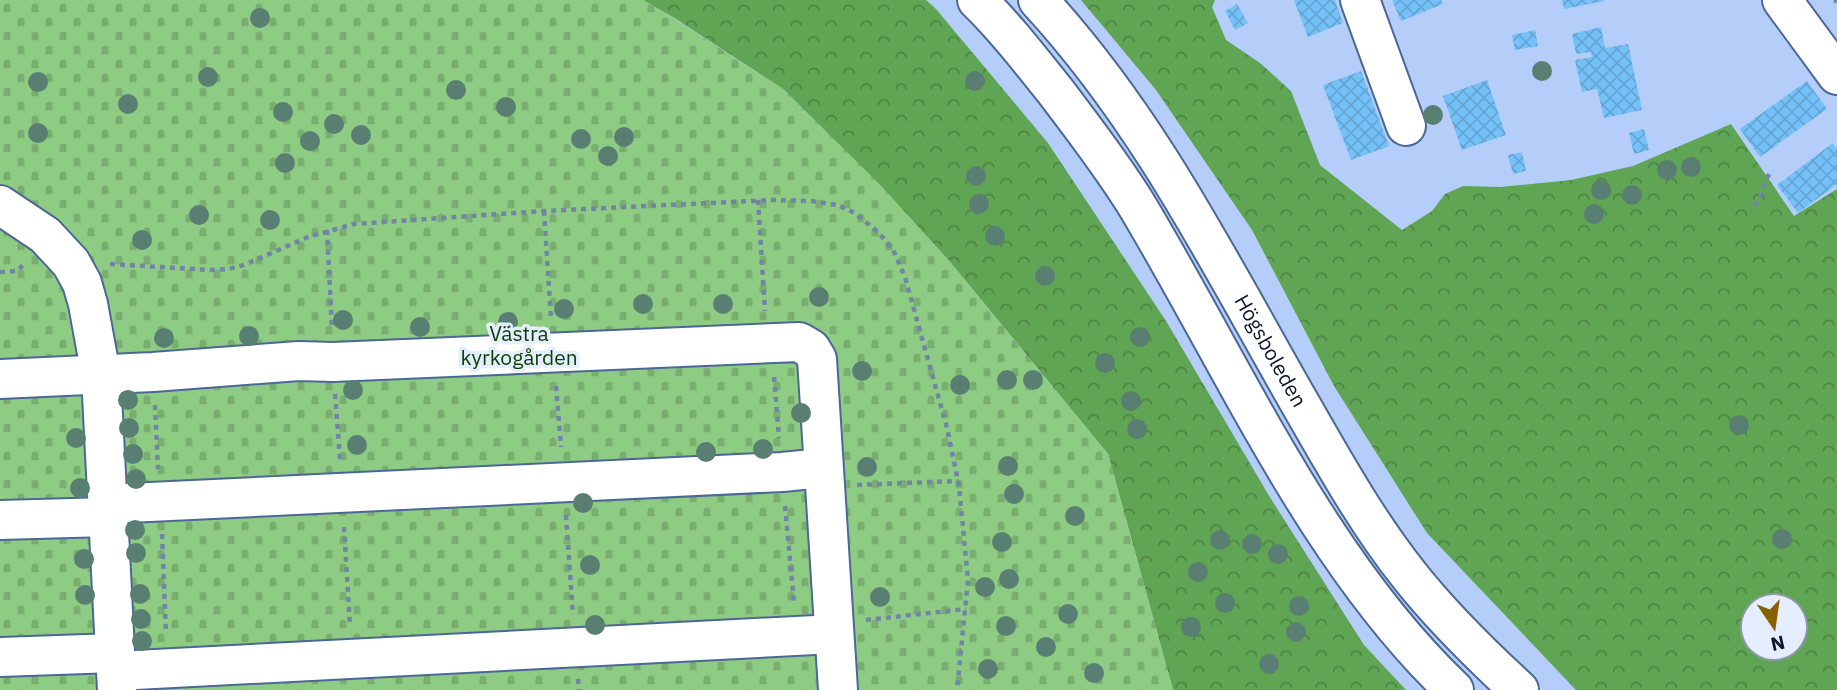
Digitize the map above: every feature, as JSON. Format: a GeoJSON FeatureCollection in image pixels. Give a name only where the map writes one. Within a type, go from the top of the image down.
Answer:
{"type":"FeatureCollection","features":[{"type":"Feature","properties":{"kind":"main road","name":"Högsboleden"},"geometry":{"type":"LineString","coordinates":[[977,0],[1038,69],[1096,144],[1136,203],[1284,462],[1338,550],[1381,608],[1432,669],[1454,690]]}},
{"type":"Feature","properties":{"kind":"main road","name":"Högsboleden"},"geometry":{"type":"LineString","coordinates":[[1038,0],[1077,42],[1142,132],[1201,226],[1316,431],[1366,514],[1408,574],[1448,622],[1519,690]]}},
{"type":"Feature","properties":{"kind":"main road"},"geometry":{"type":"LineString","coordinates":[[1360,0],[1406,125]]}},
{"type":"Feature","properties":{"kind":"main road"},"geometry":{"type":"LineString","coordinates":[[1782,0],[1837,75]]}},
{"type":"Feature","properties":{"kind":"main road"},"geometry":{"type":"LineString","coordinates":[[0,205],[45,234],[71,262],[82,283],[88,304],[101,375],[116,672]]}},
{"type":"Feature","properties":{"kind":"main road"},"geometry":{"type":"LineString","coordinates":[[0,379],[299,361],[799,342],[811,349],[817,359],[824,477],[821,631],[838,690]]}},
{"type":"Feature","properties":{"kind":"main road"},"geometry":{"type":"LineString","coordinates":[[0,520],[107,510],[782,472],[824,477]]}},
{"type":"Feature","properties":{"kind":"main road"},"geometry":{"type":"LineString","coordinates":[[0,657],[116,672],[821,631]]}},
{"type":"Feature","properties":{"kind":"path"},"geometry":{"type":"LineString","coordinates":[[1755,205],[1762,194],[1763,181],[1771,172]]}},
{"type":"Feature","properties":{"kind":"path"},"geometry":{"type":"LineString","coordinates":[[71,262],[219,270],[244,265],[308,236],[354,224],[758,200],[811,201],[838,205],[855,214],[880,234],[894,252],[908,290],[947,428],[958,481],[967,560],[966,610],[957,690]]}},
{"type":"Feature","properties":{"kind":"path"},"geometry":{"type":"LineString","coordinates":[[758,200],[782,472],[821,631],[966,610]]}},
{"type":"Feature","properties":{"kind":"path"},"geometry":{"type":"LineString","coordinates":[[824,477],[958,481]]}},
{"type":"Feature","properties":{"kind":"green space","name":"Västra kyrkogården"},"geometry":{"type":"Polygon","coordinates":[[[0,0],[643,0],[783,89],[880,185],[951,263],[1108,454],[1173,690],[0,690],[0,0]]]}},
{"type":"Feature","properties":{"kind":"green space"},"geometry":{"type":"Polygon","coordinates":[[[643,0],[926,0],[936,9],[1048,143],[1166,321],[1271,499],[1364,645],[1406,690],[1173,690],[1108,454],[951,263],[880,185],[783,89],[643,0]]]}},
{"type":"Feature","properties":{"kind":"green space"},"geometry":{"type":"Polygon","coordinates":[[[1081,0],[1215,0],[1212,7],[1226,40],[1260,63],[1291,91],[1320,165],[1402,230],[1432,211],[1445,194],[1463,186],[1500,187],[1571,180],[1633,166],[1731,124],[1794,216],[1837,189],[1837,690],[1576,690],[1427,533],[1334,386],[1252,230],[1156,90],[1081,0]]]}},
{"type":"Feature","properties":{"kind":"building"},"geometry":{"type":"Polygon","coordinates":[[[1294,0],[1335,0],[1343,23],[1308,37],[1294,0]]]}},
{"type":"Feature","properties":{"kind":"building"},"geometry":{"type":"Polygon","coordinates":[[[1392,0],[1441,0],[1443,4],[1401,21],[1392,0]]]}},
{"type":"Feature","properties":{"kind":"building"},"geometry":{"type":"Polygon","coordinates":[[[1562,0],[1604,0],[1604,1],[1564,9],[1562,0]]]}},
{"type":"Feature","properties":{"kind":"building"},"geometry":{"type":"Polygon","coordinates":[[[1237,4],[1248,23],[1235,30],[1225,11],[1237,4]]]}},
{"type":"Feature","properties":{"kind":"building"},"geometry":{"type":"Polygon","coordinates":[[[1601,27],[1605,48],[1628,44],[1642,110],[1604,118],[1597,89],[1582,92],[1575,60],[1592,57],[1591,52],[1576,54],[1572,34],[1601,27]]]}},
{"type":"Feature","properties":{"kind":"building"},"geometry":{"type":"Polygon","coordinates":[[[1535,30],[1538,46],[1515,50],[1512,35],[1535,30]]]}},
{"type":"Feature","properties":{"kind":"building"},"geometry":{"type":"Polygon","coordinates":[[[1361,71],[1389,146],[1351,160],[1323,85],[1361,71]]]}},
{"type":"Feature","properties":{"kind":"building"},"geometry":{"type":"Polygon","coordinates":[[[1487,80],[1506,135],[1462,150],[1443,96],[1487,80]]]}},
{"type":"Feature","properties":{"kind":"building"},"geometry":{"type":"Polygon","coordinates":[[[1807,81],[1827,109],[1760,157],[1740,129],[1807,81]]]}},
{"type":"Feature","properties":{"kind":"building"},"geometry":{"type":"Polygon","coordinates":[[[1644,129],[1649,150],[1634,154],[1629,133],[1644,129]]]}},
{"type":"Feature","properties":{"kind":"building"},"geometry":{"type":"Polygon","coordinates":[[[1833,143],[1837,149],[1837,184],[1798,213],[1777,185],[1833,143]]]}},
{"type":"Feature","properties":{"kind":"building"},"geometry":{"type":"Polygon","coordinates":[[[1522,152],[1526,171],[1513,174],[1508,155],[1522,152]]]}}]}
